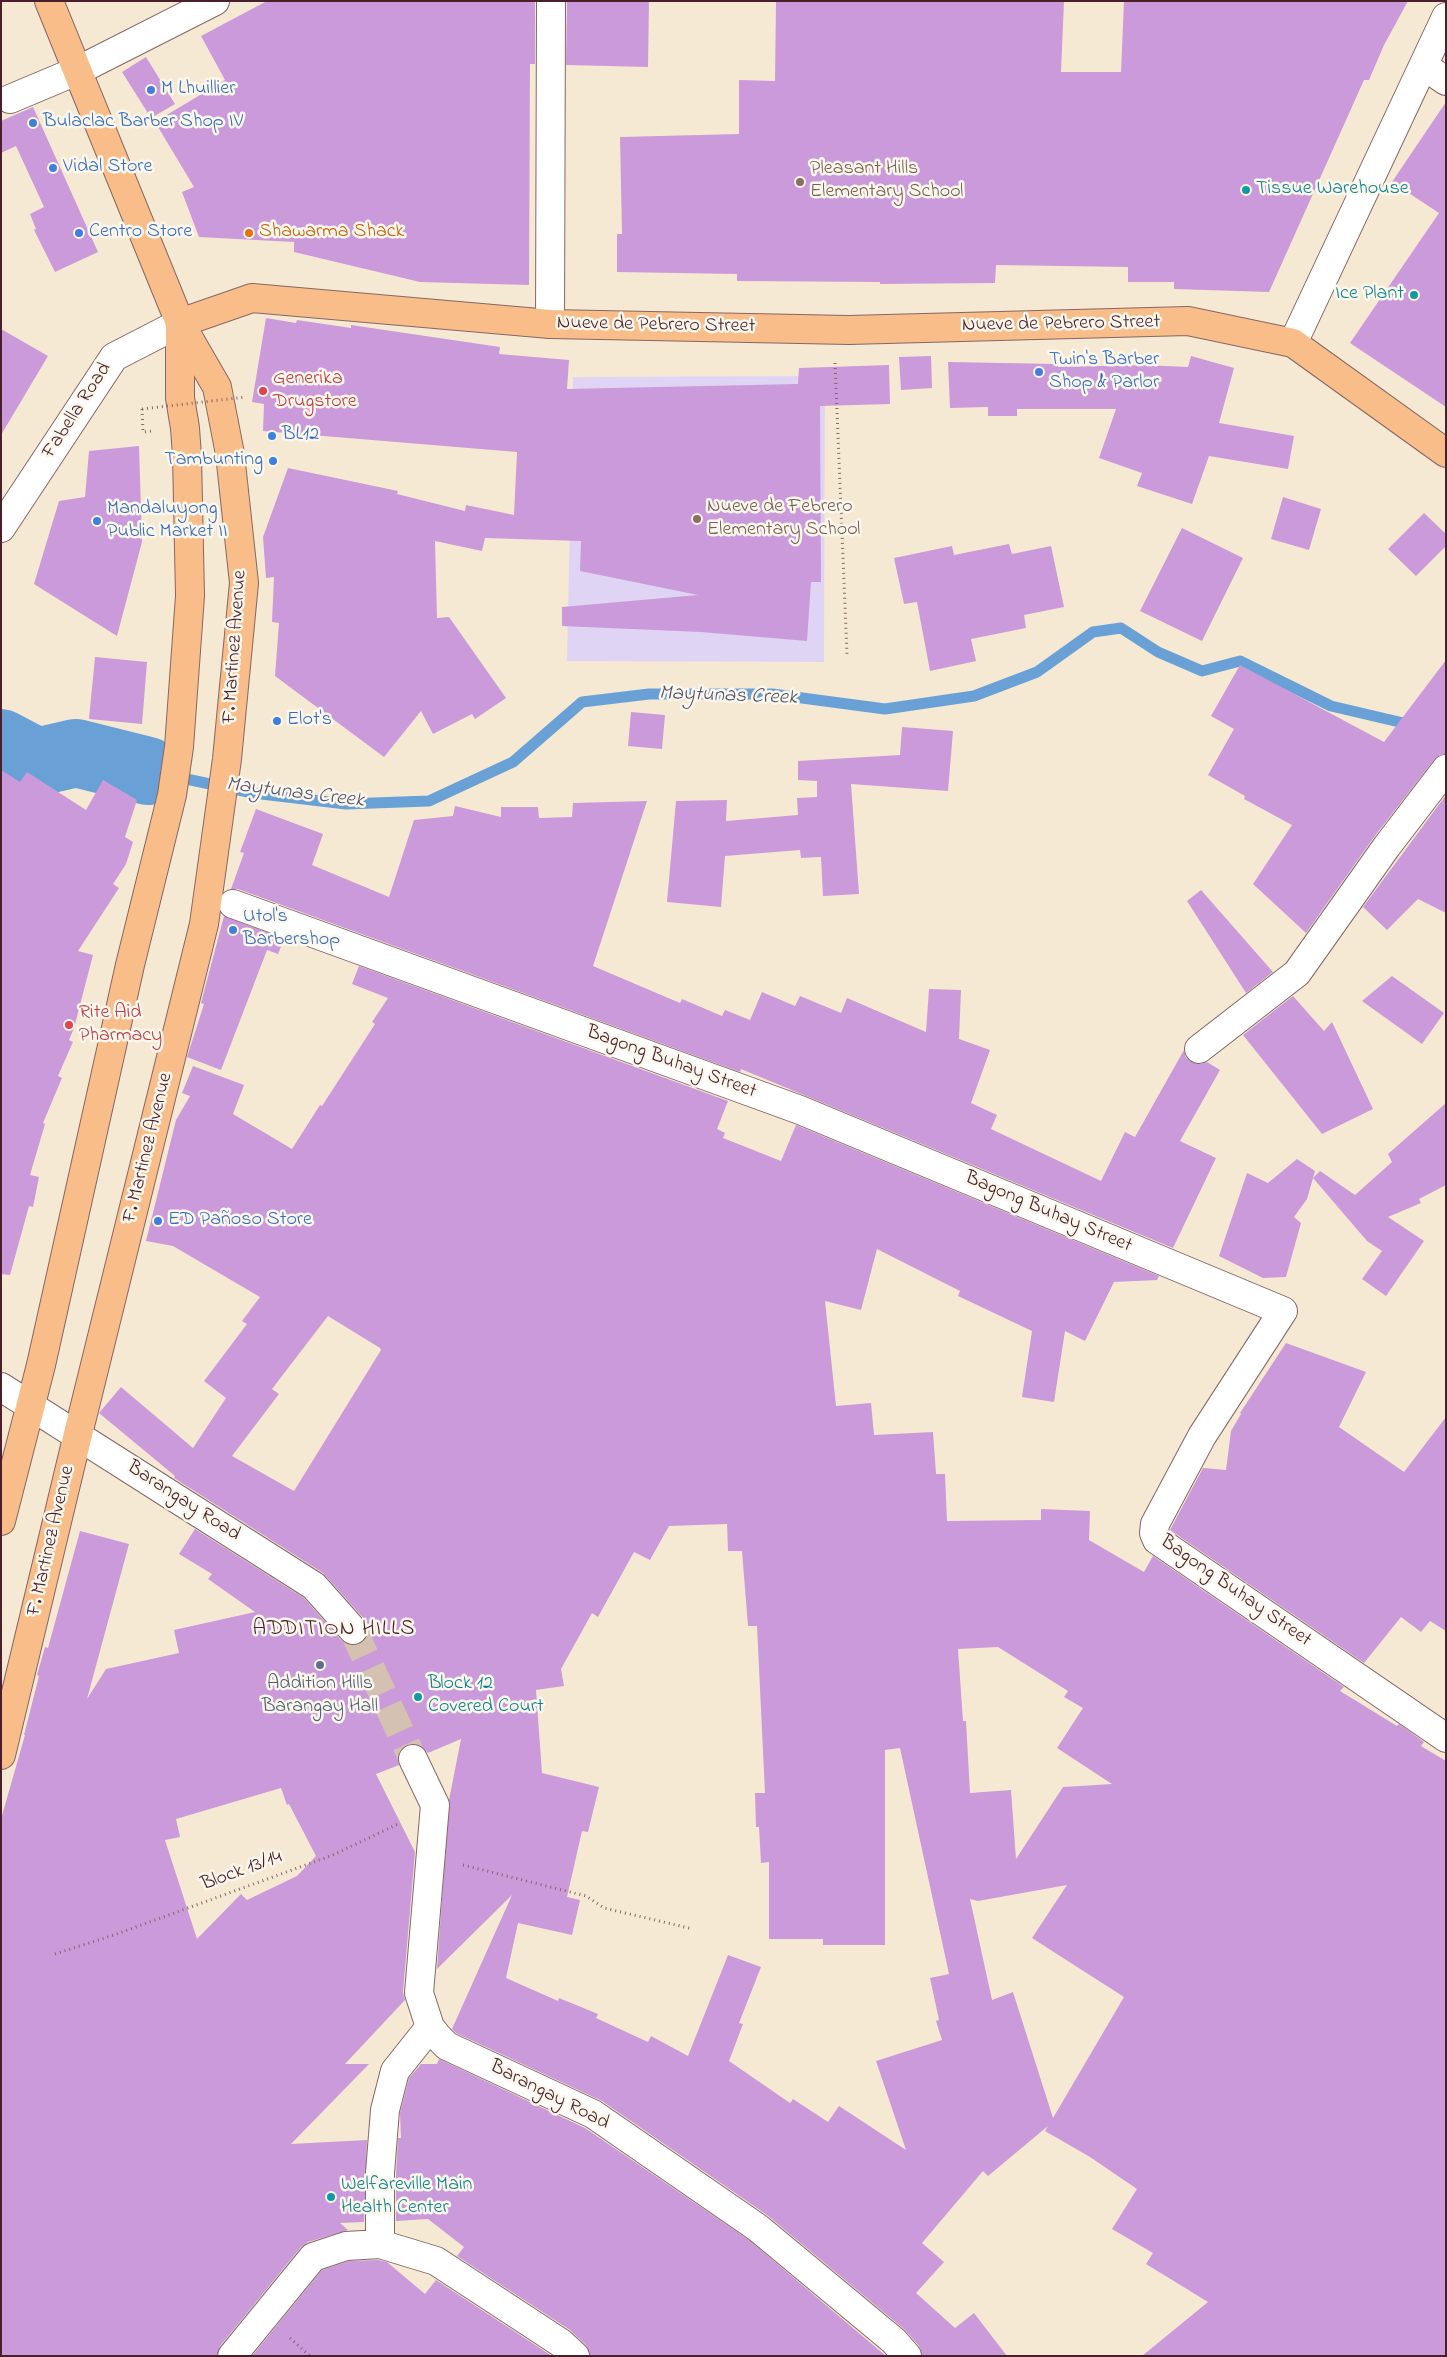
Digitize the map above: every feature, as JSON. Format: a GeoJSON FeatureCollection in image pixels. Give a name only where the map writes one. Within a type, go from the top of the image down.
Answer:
{"type":"FeatureCollection","features":[{"type":"Feature","properties":{"kind":"main road"},"geometry":{"type":"LineString","coordinates":[[1,1520],[31,1406],[130,965],[172,796],[179,747],[190,596],[187,456],[180,398],[180,323],[79,70],[49,1]]}},
{"type":"Feature","properties":{"kind":"main road","name":"Nueve de Pebrero Street"},"geometry":{"type":"LineString","coordinates":[[180,323],[252,298],[550,324],[834,330],[1188,322],[1294,343],[1446,453]]}},
{"type":"Feature","properties":{"kind":"main road","name":"F. Martinez Avenue"},"geometry":{"type":"LineString","coordinates":[[1,1755],[204,924],[210,895],[219,807],[227,759],[244,582],[237,509],[230,454],[217,387],[180,323]]}},
{"type":"Feature","properties":{"kind":"street"},"geometry":{"type":"LineString","coordinates":[[10,98],[79,70],[215,1]]}},
{"type":"Feature","properties":{"kind":"street"},"geometry":{"type":"LineString","coordinates":[[550,324],[551,1]]}},
{"type":"Feature","properties":{"kind":"street"},"geometry":{"type":"LineString","coordinates":[[1294,343],[1435,74],[1446,17]]}},
{"type":"Feature","properties":{"kind":"street","name":"Fabella Road"},"geometry":{"type":"LineString","coordinates":[[1,528],[114,357],[180,323]]}},
{"type":"Feature","properties":{"kind":"street"},"geometry":{"type":"LineString","coordinates":[[1199,1049],[1297,973],[1386,846],[1446,769]]}},
{"type":"Feature","properties":{"kind":"street","name":"Bagong Buhay Street"},"geometry":{"type":"LineString","coordinates":[[233,904],[800,1110],[1283,1311],[1202,1436],[1155,1524],[1154,1533],[1157,1540],[1165,1546],[1446,1738]]}},
{"type":"Feature","properties":{"kind":"street","name":"Barangay Road"},"geometry":{"type":"LineString","coordinates":[[1,1387],[78,1434],[314,1586],[353,1630]]}},
{"type":"Feature","properties":{"kind":"street"},"geometry":{"type":"LineString","coordinates":[[413,1759],[435,1805]]}},
{"type":"Feature","properties":{"kind":"street","name":"Barangay Road"},"geometry":{"type":"LineString","coordinates":[[435,1805],[419,1993],[430,2027],[448,2046],[593,2114],[664,2162],[758,2228],[894,2341],[907,2356]]}},
{"type":"Feature","properties":{"kind":"street"},"geometry":{"type":"LineString","coordinates":[[380,2244],[380,2173],[385,2110],[394,2071],[430,2027]]}},
{"type":"Feature","properties":{"kind":"street"},"geometry":{"type":"LineString","coordinates":[[232,2356],[313,2257],[346,2246],[380,2244],[436,2261],[561,2343],[576,2356]]}},
{"type":"Feature","properties":{"kind":"path"},"geometry":{"type":"LineString","coordinates":[[834,330],[847,654]]}},
{"type":"Feature","properties":{"kind":"path"},"geometry":{"type":"LineString","coordinates":[[143,432],[142,409],[246,397]]}},
{"type":"Feature","properties":{"kind":"path","name":"Block 13/14"},"geometry":{"type":"LineString","coordinates":[[55,1954],[114,1935],[333,1855],[435,1805]]}},
{"type":"Feature","properties":{"kind":"path"},"geometry":{"type":"LineString","coordinates":[[430,1856],[586,1896],[604,1908],[692,1929]]}},
{"type":"Feature","properties":{"kind":"shaded area","name":"Nueve de Febrero Elementary School"},"geometry":{"type":"Polygon","coordinates":[[[825,376],[824,662],[567,661],[573,377],[825,376]]]}},
{"type":"Feature","properties":{"kind":"building"},"geometry":{"type":"Polygon","coordinates":[[[267,1],[535,1],[535,64],[530,64],[529,285],[420,282],[294,252],[294,242],[199,237],[182,192],[194,187],[155,122],[225,80],[201,36],[267,1]]]}},
{"type":"Feature","properties":{"kind":"building"},"geometry":{"type":"Polygon","coordinates":[[[567,1],[649,1],[648,67],[566,65],[567,1]]]}},
{"type":"Feature","properties":{"kind":"building"},"geometry":{"type":"Polygon","coordinates":[[[776,1],[1064,1],[1061,72],[1121,72],[1124,1],[1408,1],[1384,45],[1369,80],[1364,80],[1269,292],[1174,289],[1174,282],[1128,282],[1128,267],[996,265],[995,283],[880,284],[880,282],[737,281],[737,274],[617,272],[617,234],[622,234],[620,137],[739,134],[739,80],[775,81],[776,1]]]}},
{"type":"Feature","properties":{"kind":"building"},"geometry":{"type":"Polygon","coordinates":[[[146,57],[175,104],[151,118],[122,72],[146,57]]]}},
{"type":"Feature","properties":{"kind":"building","name":"Ice Plant"},"geometry":{"type":"Polygon","coordinates":[[[1446,102],[1446,407],[1350,343],[1439,213],[1392,182],[1446,102]]]}},
{"type":"Feature","properties":{"kind":"building"},"geometry":{"type":"Polygon","coordinates":[[[33,107],[98,252],[55,272],[34,230],[36,229],[30,214],[44,207],[16,146],[1,153],[1,121],[33,107]]]}},
{"type":"Feature","properties":{"kind":"building"},"geometry":{"type":"Polygon","coordinates":[[[266,318],[296,323],[297,320],[351,328],[351,325],[500,347],[499,354],[569,360],[567,389],[798,384],[799,368],[889,365],[890,404],[820,406],[821,582],[811,582],[807,641],[701,632],[562,626],[562,607],[698,595],[580,571],[581,541],[485,538],[482,551],[435,541],[437,618],[449,617],[506,698],[475,719],[472,714],[433,734],[421,711],[384,757],[275,676],[279,623],[272,622],[274,577],[266,578],[263,537],[288,468],[398,491],[397,494],[465,511],[466,505],[514,515],[517,452],[263,431],[264,404],[252,402],[266,318]]]}},
{"type":"Feature","properties":{"kind":"building"},"geometry":{"type":"Polygon","coordinates":[[[1,329],[48,356],[1,435],[1,329]]]}},
{"type":"Feature","properties":{"kind":"building"},"geometry":{"type":"Polygon","coordinates":[[[931,356],[932,388],[901,390],[899,357],[931,356]]]}},
{"type":"Feature","properties":{"kind":"building"},"geometry":{"type":"Polygon","coordinates":[[[1191,356],[1234,368],[1219,423],[1294,436],[1288,469],[1209,456],[1192,504],[1137,486],[1142,473],[1099,458],[1116,409],[1017,409],[1017,416],[988,416],[988,407],[950,408],[948,362],[1058,364],[1058,367],[1142,365],[1188,367],[1191,356]]]}},
{"type":"Feature","properties":{"kind":"building","name":"Mandaluyong Public Market II"},"geometry":{"type":"Polygon","coordinates":[[[139,446],[142,542],[117,636],[34,584],[59,501],[85,497],[89,451],[139,446]]]}},
{"type":"Feature","properties":{"kind":"building"},"geometry":{"type":"Polygon","coordinates":[[[1283,497],[1321,509],[1309,550],[1271,539],[1283,497]]]}},
{"type":"Feature","properties":{"kind":"building"},"geometry":{"type":"Polygon","coordinates":[[[1424,513],[1446,534],[1446,546],[1416,576],[1388,549],[1424,513]]]}},
{"type":"Feature","properties":{"kind":"building"},"geometry":{"type":"Polygon","coordinates":[[[1182,528],[1243,558],[1202,641],[1140,611],[1182,528]]]}},
{"type":"Feature","properties":{"kind":"building"},"geometry":{"type":"Polygon","coordinates":[[[1009,544],[1012,554],[1051,546],[1064,607],[1024,615],[1026,628],[971,639],[976,661],[930,671],[917,602],[904,604],[894,558],[952,546],[954,555],[1009,544]]]}},
{"type":"Feature","properties":{"kind":"building"},"geometry":{"type":"Polygon","coordinates":[[[95,657],[147,662],[142,724],[89,719],[95,657]]]}},
{"type":"Feature","properties":{"kind":"building"},"geometry":{"type":"Polygon","coordinates":[[[1446,660],[1446,754],[1440,755],[1434,760],[1374,837],[1306,933],[1253,884],[1292,825],[1244,799],[1245,796],[1208,775],[1234,729],[1211,716],[1240,665],[1384,742],[1446,660]]]}},
{"type":"Feature","properties":{"kind":"building"},"geometry":{"type":"Polygon","coordinates":[[[631,712],[665,715],[662,749],[628,746],[631,712]]]}},
{"type":"Feature","properties":{"kind":"building"},"geometry":{"type":"Polygon","coordinates":[[[902,727],[953,731],[948,791],[851,784],[859,894],[823,896],[821,857],[801,858],[800,850],[725,856],[721,907],[667,902],[676,801],[727,800],[726,821],[798,815],[797,798],[817,797],[817,781],[798,780],[798,761],[900,755],[902,727]]]}},
{"type":"Feature","properties":{"kind":"building"},"geometry":{"type":"Polygon","coordinates":[[[1,770],[20,782],[27,772],[86,810],[103,780],[137,800],[125,837],[133,842],[126,864],[113,884],[119,888],[78,951],[93,955],[74,1028],[69,1040],[73,1042],[58,1076],[62,1078],[43,1123],[45,1124],[30,1175],[39,1177],[33,1207],[29,1206],[10,1275],[1,1274],[1,770]]]}},
{"type":"Feature","properties":{"kind":"building"},"geometry":{"type":"Polygon","coordinates":[[[1446,795],[1446,913],[1418,899],[1387,930],[1363,907],[1446,795]]]}},
{"type":"Feature","properties":{"kind":"building"},"geometry":{"type":"Polygon","coordinates":[[[647,801],[593,966],[680,1003],[682,999],[722,1016],[725,1010],[750,1020],[762,992],[795,1006],[800,996],[841,1013],[847,998],[926,1032],[929,989],[961,990],[959,1039],[990,1050],[971,1103],[997,1115],[991,1129],[1101,1181],[1125,1132],[1135,1137],[1184,1050],[1186,1058],[1193,1063],[1201,1064],[1207,1062],[1220,1070],[1180,1141],[1216,1158],[1173,1248],[741,1069],[740,1072],[238,889],[231,889],[244,853],[240,852],[256,809],[323,834],[312,865],[389,897],[414,820],[453,816],[455,806],[501,817],[501,807],[538,807],[539,818],[572,817],[573,803],[647,801]]]}},
{"type":"Feature","properties":{"kind":"building"},"geometry":{"type":"Polygon","coordinates":[[[1201,890],[1273,972],[1246,993],[1187,901],[1201,890]]]}},
{"type":"Feature","properties":{"kind":"building"},"geometry":{"type":"Polygon","coordinates":[[[224,916],[284,939],[278,954],[267,950],[221,1070],[187,1057],[204,1004],[201,1003],[224,916]]]}},
{"type":"Feature","properties":{"kind":"building"},"geometry":{"type":"Polygon","coordinates":[[[359,966],[728,1101],[717,1129],[725,1133],[723,1138],[781,1161],[796,1125],[1159,1276],[1157,1280],[1114,1282],[1085,1341],[1065,1331],[1054,1402],[1022,1397],[1032,1331],[958,1296],[960,1291],[877,1249],[861,1310],[825,1301],[836,1406],[871,1403],[874,1435],[933,1432],[936,1474],[945,1474],[947,1521],[1041,1520],[1041,1509],[1090,1511],[1089,1540],[1144,1572],[1153,1556],[1344,1687],[1340,1691],[1397,1726],[1399,1724],[1424,1742],[1421,1746],[1446,1761],[1446,2356],[1142,2356],[1208,2302],[1146,2264],[1153,2253],[1112,2229],[1137,2189],[1090,2157],[1045,2131],[1048,2126],[988,2176],[983,2171],[922,2243],[944,2262],[916,2293],[955,2328],[974,2313],[1007,2356],[922,2356],[919,2346],[904,2329],[767,2215],[602,2101],[456,2033],[452,2029],[512,1895],[437,1969],[449,1800],[461,1739],[428,1753],[421,1746],[414,1743],[407,1745],[400,1751],[398,1757],[399,1765],[376,1774],[415,1852],[403,1992],[405,2000],[345,2064],[369,2064],[291,2144],[367,2140],[364,2222],[340,2223],[348,2230],[308,2242],[301,2247],[220,2346],[217,2356],[1,2356],[1,1819],[25,1735],[39,1676],[37,1675],[45,1647],[48,1648],[80,1531],[129,1544],[87,1699],[106,1669],[179,1653],[174,1630],[255,1612],[208,1579],[212,1574],[179,1554],[195,1529],[304,1598],[341,1640],[348,1645],[356,1645],[363,1642],[368,1634],[368,1626],[365,1620],[323,1573],[174,1478],[175,1476],[99,1413],[121,1387],[193,1448],[226,1398],[204,1381],[247,1324],[242,1321],[260,1297],[173,1246],[146,1241],[176,1120],[190,1096],[182,1093],[193,1066],[244,1085],[233,1114],[292,1149],[375,1024],[372,1022],[388,998],[352,984],[359,966]],[[328,1316],[272,1389],[279,1394],[232,1456],[294,1491],[381,1350],[328,1316]],[[727,1524],[669,1526],[650,1560],[634,1552],[598,1617],[592,1613],[561,1669],[564,1686],[536,1690],[542,1773],[599,1787],[588,1832],[582,1831],[567,1897],[580,1900],[572,1935],[518,1923],[506,1978],[558,2001],[559,1998],[598,2014],[596,2018],[648,2042],[651,2036],[688,2056],[728,1955],[761,1967],[739,2023],[743,2024],[729,2061],[790,2103],[793,2099],[828,2122],[839,2106],[906,2150],[876,2061],[942,2040],[936,2021],[939,2020],[930,1978],[949,1974],[900,1748],[885,1750],[885,1945],[823,1945],[823,1939],[769,1939],[769,1862],[761,1863],[759,1827],[756,1827],[755,1793],[765,1793],[757,1626],[748,1626],[742,1551],[728,1551],[727,1524]],[[998,1647],[958,1649],[963,1721],[966,1721],[970,1793],[1011,1790],[1016,1859],[1063,1787],[1112,1784],[1057,1748],[1083,1708],[1064,1697],[1068,1691],[998,1647]],[[281,1788],[176,1819],[180,1837],[165,1840],[197,1939],[241,1894],[247,1900],[297,1876],[316,1856],[289,1804],[287,1805],[281,1788]],[[1067,1885],[978,1901],[970,1899],[992,2000],[1013,1992],[1053,2118],[1124,1997],[1032,1938],[1067,1885]]]}},
{"type":"Feature","properties":{"kind":"building"},"geometry":{"type":"Polygon","coordinates":[[[1392,976],[1444,1013],[1422,1044],[1362,1001],[1392,976]]]}},
{"type":"Feature","properties":{"kind":"building"},"geometry":{"type":"Polygon","coordinates":[[[1293,996],[1324,1031],[1332,1022],[1373,1109],[1322,1134],[1243,1035],[1293,996]]]}},
{"type":"Feature","properties":{"kind":"building"},"geometry":{"type":"Polygon","coordinates":[[[1446,1103],[1446,1185],[1419,1199],[1421,1203],[1388,1217],[1424,1241],[1386,1296],[1362,1279],[1382,1251],[1367,1241],[1313,1178],[1320,1171],[1355,1195],[1392,1162],[1388,1154],[1446,1103]]]}},
{"type":"Feature","properties":{"kind":"building"},"geometry":{"type":"Polygon","coordinates":[[[1297,1159],[1315,1171],[1307,1199],[1294,1217],[1301,1223],[1286,1277],[1263,1278],[1219,1256],[1247,1173],[1268,1183],[1297,1159]]]}},
{"type":"Feature","properties":{"kind":"building"},"geometry":{"type":"Polygon","coordinates":[[[1286,1343],[1366,1372],[1339,1427],[1404,1472],[1446,1417],[1446,1631],[1430,1621],[1421,1632],[1401,1617],[1364,1663],[1170,1530],[1203,1468],[1226,1470],[1231,1431],[1240,1413],[1286,1343]]]}},
{"type":"Feature","properties":{"kind":"building"},"geometry":{"type":"Polygon","coordinates":[[[439,2059],[585,2128],[749,2240],[886,2356],[590,2356],[586,2345],[570,2330],[457,2256],[464,2247],[428,2219],[396,2221],[398,2138],[401,2138],[400,2113],[409,2078],[421,2064],[437,2064],[439,2059]]]}},
{"type":"Feature","properties":{"kind":"building"},"geometry":{"type":"Polygon","coordinates":[[[378,2260],[387,2262],[425,2294],[436,2280],[552,2356],[252,2356],[322,2270],[349,2261],[378,2260]]]}},
{"type":"Feature","properties":{"kind":"waterway","name":"Maytunas Creek"},"geometry":{"type":"LineString","coordinates":[[148,771],[253,793],[346,804],[429,801],[513,762],[582,702],[649,694],[772,694],[885,709],[974,696],[1037,672],[1093,632],[1121,628],[1158,652],[1202,671],[1240,661],[1331,706],[1412,725]]}},
{"type":"Feature","properties":{"kind":"waterway","name":"Maytunas Creek"},"geometry":{"type":"LineString","coordinates":[[1,743],[37,762],[76,753],[148,771]]}},
{"type":"Feature","properties":{"kind":"tunnel"},"geometry":{"type":"LineString","coordinates":[[353,1630],[413,1759]]}},
{"type":"Feature","properties":{"kind":"place","name":"M Lhuillier"},"geometry":{"type":"Point","coordinates":[151,90]}},
{"type":"Feature","properties":{"kind":"place","name":"Bulaclac Barber Shop IV"},"geometry":{"type":"Point","coordinates":[33,123]}},
{"type":"Feature","properties":{"kind":"place","name":"Vidal Store"},"geometry":{"type":"Point","coordinates":[53,168]}},
{"type":"Feature","properties":{"kind":"place","name":"Pleasant Hills Elementary School"},"geometry":{"type":"Point","coordinates":[800,182]}},
{"type":"Feature","properties":{"kind":"place","name":"Tissue Warehouse"},"geometry":{"type":"Point","coordinates":[1246,190]}},
{"type":"Feature","properties":{"kind":"place","name":"Centro Store"},"geometry":{"type":"Point","coordinates":[79,233]}},
{"type":"Feature","properties":{"kind":"place","name":"Shawarma Shack"},"geometry":{"type":"Point","coordinates":[249,233]}},
{"type":"Feature","properties":{"kind":"place","name":"Ice Plant"},"geometry":{"type":"Point","coordinates":[1414,295]}},
{"type":"Feature","properties":{"kind":"place","name":"Twin's Barber Shop & Parlor"},"geometry":{"type":"Point","coordinates":[1039,372]}},
{"type":"Feature","properties":{"kind":"place","name":"Generika Drugstore"},"geometry":{"type":"Point","coordinates":[263,391]}},
{"type":"Feature","properties":{"kind":"place","name":"BL12"},"geometry":{"type":"Point","coordinates":[272,436]}},
{"type":"Feature","properties":{"kind":"place","name":"Tambunting"},"geometry":{"type":"Point","coordinates":[273,461]}},
{"type":"Feature","properties":{"kind":"place","name":"Nueve de Febrero Elementary School"},"geometry":{"type":"Point","coordinates":[697,519]}},
{"type":"Feature","properties":{"kind":"place","name":"Mandaluyong Public Market II"},"geometry":{"type":"Point","coordinates":[97,521]}},
{"type":"Feature","properties":{"kind":"place","name":"Elot's"},"geometry":{"type":"Point","coordinates":[277,721]}},
{"type":"Feature","properties":{"kind":"place","name":"Utol's Barbershop"},"geometry":{"type":"Point","coordinates":[233,930]}},
{"type":"Feature","properties":{"kind":"place","name":"Rite Aid Pharmacy"},"geometry":{"type":"Point","coordinates":[69,1025]}},
{"type":"Feature","properties":{"kind":"place","name":"ED Pañoso Store"},"geometry":{"type":"Point","coordinates":[158,1221]}},
{"type":"Feature","properties":{"kind":"place","name":"Addition Hills Barangay Hall"},"geometry":{"type":"Point","coordinates":[320,1665]}},
{"type":"Feature","properties":{"kind":"place","name":"Block 12 Covered Court"},"geometry":{"type":"Point","coordinates":[418,1697]}},
{"type":"Feature","properties":{"kind":"place","name":"Welfareville Main Health Center"},"geometry":{"type":"Point","coordinates":[331,2197]}},
{"type":"Feature","properties":{"kind":"district","name":"ADDITION HILLS"},"geometry":{"type":"Point","coordinates":[334,1630]}}]}
